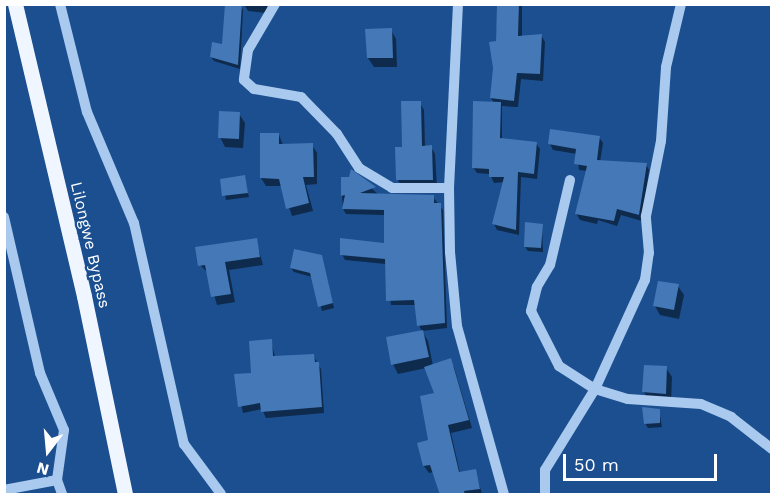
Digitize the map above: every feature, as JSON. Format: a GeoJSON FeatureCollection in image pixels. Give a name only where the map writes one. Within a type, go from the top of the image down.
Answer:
{"type":"FeatureCollection","features":[{"type":"Feature","properties":{"kind":"main road","name":"Lilongwe Bypass"},"geometry":{"type":"LineString","coordinates":[[15,4],[84,296],[125,495]]}},
{"type":"Feature","properties":{"kind":"street"},"geometry":{"type":"LineString","coordinates":[[60,4],[87,112],[134,223],[184,444],[221,495]]}},
{"type":"Feature","properties":{"kind":"street"},"geometry":{"type":"LineString","coordinates":[[275,4],[248,50],[244,80],[254,89],[301,97],[337,134],[359,168],[392,188],[449,189]]}},
{"type":"Feature","properties":{"kind":"street"},"geometry":{"type":"LineString","coordinates":[[458,4],[449,189],[458,326],[504,495]]}},
{"type":"Feature","properties":{"kind":"street"},"geometry":{"type":"LineString","coordinates":[[545,495],[545,470],[595,389],[645,280],[649,253],[646,216],[661,141],[666,67],[681,4]]}},
{"type":"Feature","properties":{"kind":"street"},"geometry":{"type":"LineString","coordinates":[[570,180],[550,265],[537,287],[531,311],[559,366],[595,389],[628,399],[701,404],[731,417],[771,449]]}},
{"type":"Feature","properties":{"kind":"street"},"geometry":{"type":"LineString","coordinates":[[4,217],[40,373],[64,430],[57,480],[62,495]]}},
{"type":"Feature","properties":{"kind":"street"},"geometry":{"type":"LineString","coordinates":[[4,490],[57,480]]}},
{"type":"Feature","properties":{"kind":"building"},"geometry":{"type":"Polygon","coordinates":[[[225,4],[242,4],[238,65],[210,57],[212,42],[222,44],[225,4]]]}},
{"type":"Feature","properties":{"kind":"building"},"geometry":{"type":"Polygon","coordinates":[[[497,4],[519,4],[518,36],[542,34],[540,74],[517,73],[514,101],[490,98],[493,68],[489,42],[496,41],[497,4]]]}},
{"type":"Feature","properties":{"kind":"building"},"geometry":{"type":"Polygon","coordinates":[[[392,28],[393,58],[367,58],[365,29],[392,28]]]}},
{"type":"Feature","properties":{"kind":"building"},"geometry":{"type":"Polygon","coordinates":[[[401,101],[421,101],[422,146],[432,145],[433,180],[396,180],[395,147],[402,147],[401,101]]]}},
{"type":"Feature","properties":{"kind":"building"},"geometry":{"type":"Polygon","coordinates":[[[473,101],[501,102],[500,138],[537,142],[534,174],[518,172],[516,230],[492,224],[504,177],[489,177],[489,169],[472,168],[473,101]]]}},
{"type":"Feature","properties":{"kind":"building"},"geometry":{"type":"Polygon","coordinates":[[[219,111],[240,112],[239,139],[218,138],[219,111]]]}},
{"type":"Feature","properties":{"kind":"building"},"geometry":{"type":"Polygon","coordinates":[[[550,129],[600,136],[597,160],[647,163],[639,215],[617,209],[614,221],[575,214],[587,166],[574,164],[576,149],[548,144],[550,129]]]}},
{"type":"Feature","properties":{"kind":"building"},"geometry":{"type":"Polygon","coordinates":[[[260,133],[279,133],[279,144],[313,143],[314,177],[303,177],[309,203],[286,209],[279,179],[260,178],[260,133]]]}},
{"type":"Feature","properties":{"kind":"building"},"geometry":{"type":"Polygon","coordinates":[[[351,169],[376,187],[360,193],[434,195],[434,203],[441,203],[445,323],[417,326],[414,300],[386,301],[385,259],[340,255],[340,238],[384,243],[384,210],[342,209],[345,195],[341,196],[341,177],[349,177],[351,169]]]}},
{"type":"Feature","properties":{"kind":"building"},"geometry":{"type":"Polygon","coordinates":[[[245,175],[248,193],[222,196],[220,179],[245,175]]]}},
{"type":"Feature","properties":{"kind":"building"},"geometry":{"type":"Polygon","coordinates":[[[525,222],[543,224],[541,248],[524,247],[525,222]]]}},
{"type":"Feature","properties":{"kind":"building"},"geometry":{"type":"Polygon","coordinates":[[[257,238],[260,257],[225,262],[231,294],[211,297],[205,265],[198,266],[195,247],[257,238]]]}},
{"type":"Feature","properties":{"kind":"building"},"geometry":{"type":"Polygon","coordinates":[[[294,249],[322,255],[333,303],[318,307],[310,273],[290,268],[294,249]]]}},
{"type":"Feature","properties":{"kind":"building"},"geometry":{"type":"Polygon","coordinates":[[[658,281],[679,284],[674,310],[653,306],[658,281]]]}},
{"type":"Feature","properties":{"kind":"building"},"geometry":{"type":"Polygon","coordinates":[[[423,330],[429,357],[391,365],[386,337],[423,330]]]}},
{"type":"Feature","properties":{"kind":"building"},"geometry":{"type":"Polygon","coordinates":[[[272,339],[273,356],[314,354],[315,362],[319,362],[322,407],[261,412],[260,403],[238,407],[234,374],[251,373],[249,341],[272,339]]]}},
{"type":"Feature","properties":{"kind":"building"},"geometry":{"type":"Polygon","coordinates":[[[451,358],[469,420],[448,425],[459,472],[476,469],[480,489],[464,491],[465,495],[440,495],[430,465],[423,466],[417,443],[428,440],[420,396],[434,393],[424,367],[451,358]]]}},
{"type":"Feature","properties":{"kind":"building"},"geometry":{"type":"Polygon","coordinates":[[[644,365],[667,366],[666,394],[642,392],[644,365]]]}},
{"type":"Feature","properties":{"kind":"building"},"geometry":{"type":"Polygon","coordinates":[[[642,407],[660,409],[660,423],[644,424],[642,407]]]}}]}
